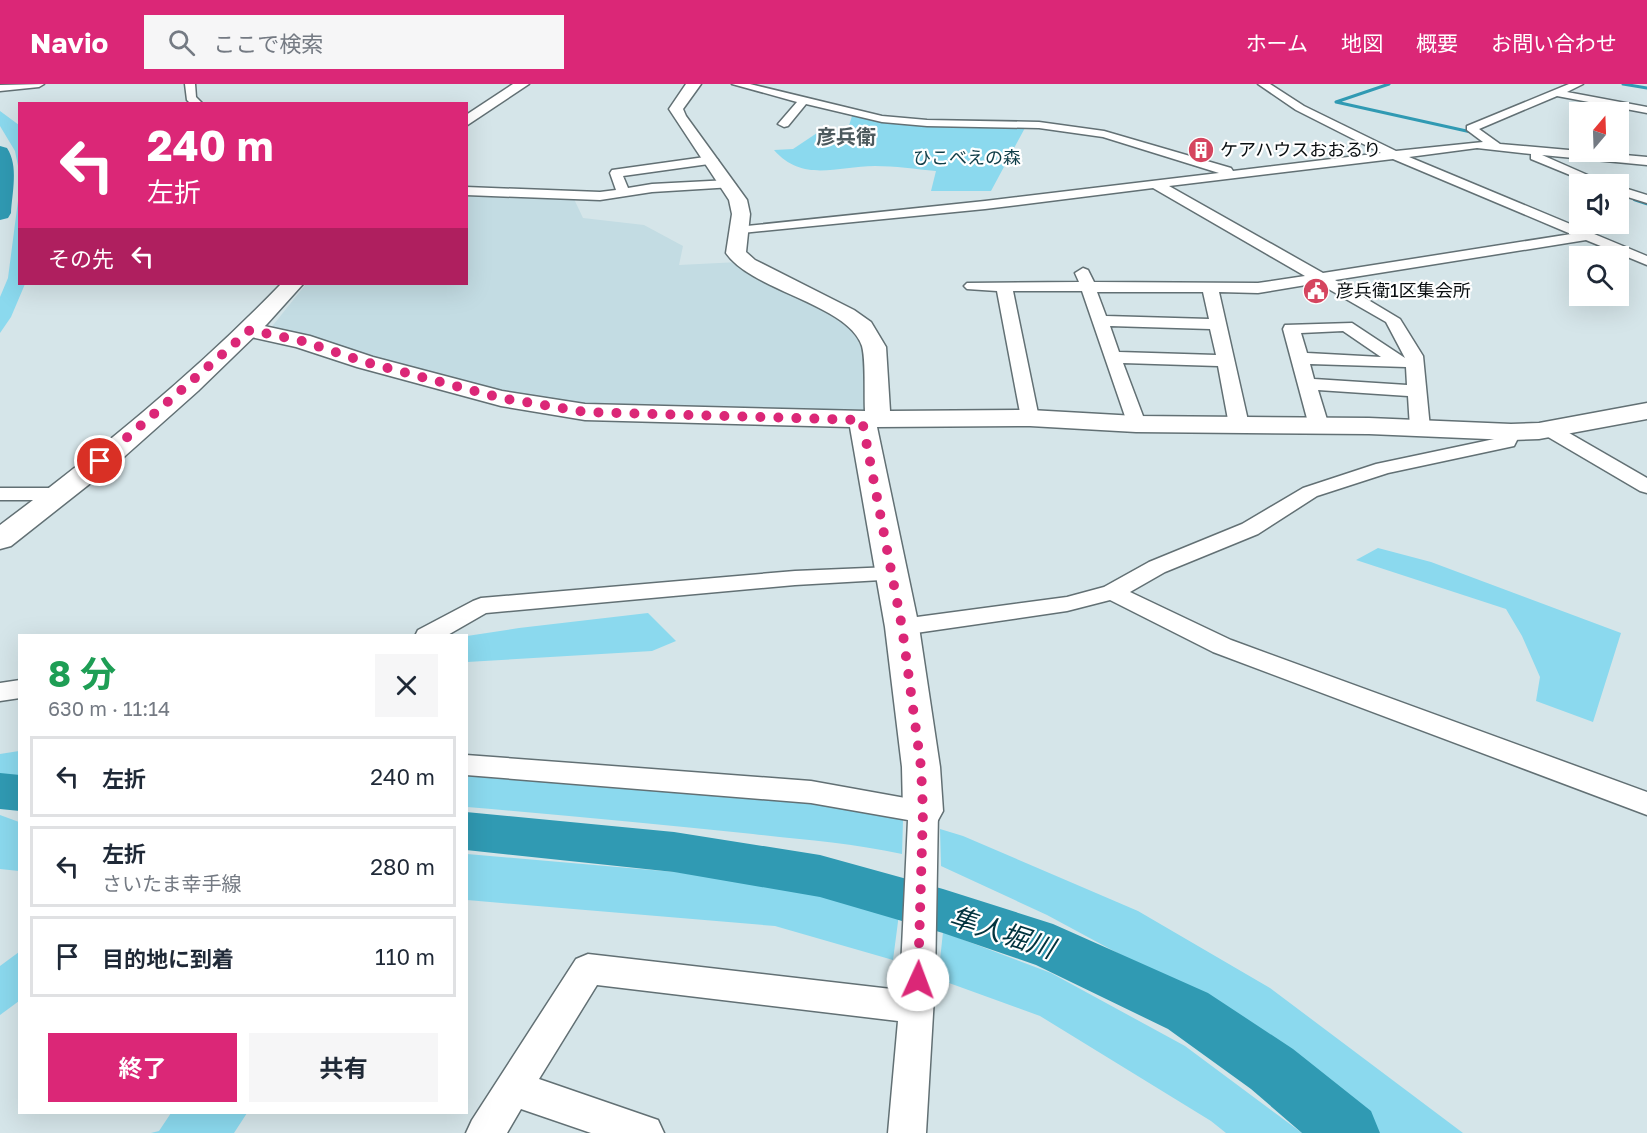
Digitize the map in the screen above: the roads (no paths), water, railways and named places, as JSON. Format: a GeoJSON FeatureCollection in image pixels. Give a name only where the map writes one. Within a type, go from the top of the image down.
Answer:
{"type":"FeatureCollection","features":[{"type":"Feature","properties":{"kind":"street"},"geometry":{"type":"LineString","coordinates":[[4,87],[39,84]]}},
{"type":"Feature","properties":{"kind":"street"},"geometry":{"type":"LineString","coordinates":[[190,84],[191,98],[196,102]]}},
{"type":"Feature","properties":{"kind":"street"},"geometry":{"type":"LineString","coordinates":[[468,121],[522,84]]}},
{"type":"Feature","properties":{"kind":"street"},"geometry":{"type":"LineString","coordinates":[[694,84],[684,94],[676,109],[738,200],[741,214],[737,231],[736,254],[748,264],[846,315],[862,327],[874,347],[870,419],[921,767],[923,811],[917,994],[907,1133]]}},
{"type":"Feature","properties":{"kind":"street"},"geometry":{"type":"LineString","coordinates":[[737,84],[882,119],[927,123],[995,122],[1083,130],[1150,146],[1235,174]]}},
{"type":"Feature","properties":{"kind":"street"},"geometry":{"type":"LineString","coordinates":[[1263,84],[1300,108],[1392,154],[1647,261]]}},
{"type":"Feature","properties":{"kind":"street"},"geometry":{"type":"LineString","coordinates":[[1495,145],[1472,128],[1578,84]]}},
{"type":"Feature","properties":{"kind":"street"},"geometry":{"type":"LineString","coordinates":[[1556,93],[1647,110]]}},
{"type":"Feature","properties":{"kind":"street"},"geometry":{"type":"LineString","coordinates":[[784,124],[804,100]]}},
{"type":"Feature","properties":{"kind":"street"},"geometry":{"type":"LineString","coordinates":[[737,231],[1155,184],[1392,154],[1495,145],[1647,161]]}},
{"type":"Feature","properties":{"kind":"street"},"geometry":{"type":"LineString","coordinates":[[1516,147],[1579,174]]}},
{"type":"Feature","properties":{"kind":"street"},"geometry":{"type":"LineString","coordinates":[[623,192],[616,173],[712,160]]}},
{"type":"Feature","properties":{"kind":"street"},"geometry":{"type":"LineString","coordinates":[[468,191],[572,196],[652,188],[729,184]]}},
{"type":"Feature","properties":{"kind":"street"},"geometry":{"type":"LineString","coordinates":[[1155,184],[1392,319],[1414,356],[1408,363]]}},
{"type":"Feature","properties":{"kind":"street"},"geometry":{"type":"LineString","coordinates":[[1629,193],[1647,199]]}},
{"type":"Feature","properties":{"kind":"street"},"geometry":{"type":"LineString","coordinates":[[972,286],[1004,287],[1085,280],[1258,288],[1587,236]]}},
{"type":"Feature","properties":{"kind":"street"},"geometry":{"type":"LineString","coordinates":[[1085,280],[1136,424]]}},
{"type":"Feature","properties":{"kind":"street"},"geometry":{"type":"LineString","coordinates":[[0,540],[62,494],[250,330],[291,285]]}},
{"type":"Feature","properties":{"kind":"street"},"geometry":{"type":"LineString","coordinates":[[1004,287],[1030,418]]}},
{"type":"Feature","properties":{"kind":"street"},"geometry":{"type":"LineString","coordinates":[[1210,287],[1239,425]]}},
{"type":"Feature","properties":{"kind":"street"},"geometry":{"type":"LineString","coordinates":[[1100,321],[1218,324]]}},
{"type":"Feature","properties":{"kind":"street"},"geometry":{"type":"LineString","coordinates":[[1319,426],[1290,329],[1346,326],[1408,363],[1417,391],[1420,428]]}},
{"type":"Feature","properties":{"kind":"street"},"geometry":{"type":"LineString","coordinates":[[250,330],[302,341],[365,362],[501,398],[585,412],[870,419],[1030,418],[1136,424],[1420,428],[1510,432],[1550,429],[1647,411]]}},
{"type":"Feature","properties":{"kind":"street"},"geometry":{"type":"LineString","coordinates":[[1112,357],[1226,361]]}},
{"type":"Feature","properties":{"kind":"street"},"geometry":{"type":"LineString","coordinates":[[1299,358],[1408,363]]}},
{"type":"Feature","properties":{"kind":"street"},"geometry":{"type":"LineString","coordinates":[[1307,384],[1417,391]]}},
{"type":"Feature","properties":{"kind":"street"},"geometry":{"type":"LineString","coordinates":[[1550,429],[1647,487]]}},
{"type":"Feature","properties":{"kind":"street"},"geometry":{"type":"LineString","coordinates":[[902,627],[1067,604],[1112,592],[1157,567],[1250,529],[1310,492],[1383,468],[1507,442],[1510,432]]}},
{"type":"Feature","properties":{"kind":"street"},"geometry":{"type":"LineString","coordinates":[[0,494],[62,494]]}},
{"type":"Feature","properties":{"kind":"street"},"geometry":{"type":"LineString","coordinates":[[432,634],[481,606],[795,578],[891,574]]}},
{"type":"Feature","properties":{"kind":"street"},"geometry":{"type":"LineString","coordinates":[[1112,592],[1222,646],[1647,804]]}},
{"type":"Feature","properties":{"kind":"street"},"geometry":{"type":"LineString","coordinates":[[0,692],[18,689]]}},
{"type":"Feature","properties":{"kind":"street"},"geometry":{"type":"LineString","coordinates":[[468,765],[811,792],[923,811]]}},
{"type":"Feature","properties":{"kind":"street"},"geometry":{"type":"LineString","coordinates":[[484,1133],[588,969],[917,994]]}},
{"type":"Feature","properties":{"kind":"street"},"geometry":{"type":"LineString","coordinates":[[513,1088],[645,1133]]}},
{"type":"Feature","properties":{"kind":"waterway"},"geometry":{"type":"LineString","coordinates":[[1389,84],[1336,102],[1471,132],[1476,136]]}},
{"type":"Feature","properties":{"kind":"waterway"},"geometry":{"type":"LineString","coordinates":[[1623,84],[1647,88]]}},
{"type":"Feature","properties":{"kind":"waterway","name":"隼人堀川"},"geometry":{"type":"LineString","coordinates":[[0,152],[4,169],[0,213]]}},
{"type":"Feature","properties":{"kind":"waterway"},"geometry":{"type":"LineString","coordinates":[[1555,168],[1569,174]]}},
{"type":"Feature","properties":{"kind":"waterway"},"geometry":{"type":"LineString","coordinates":[[1635,199],[1647,203]]}},
{"type":"Feature","properties":{"kind":"waterway","name":"隼人堀川"},"geometry":{"type":"LineString","coordinates":[[0,791],[18,793]]}},
{"type":"Feature","properties":{"kind":"waterway","name":"隼人堀川"},"geometry":{"type":"LineString","coordinates":[[468,831],[674,852],[820,876],[943,911],[1053,947],[1188,1011],[1272,1069],[1349,1133]]}},
{"type":"Feature","properties":{"kind":"place","name":"ケアハウスおおるり"},"geometry":{"type":"Point","coordinates":[1201,150]}},
{"type":"Feature","properties":{"kind":"place","name":"彦兵衛1区集会所"},"geometry":{"type":"Point","coordinates":[1316,291]}},
{"type":"Feature","properties":{"kind":"district","name":"彦兵衛"},"geometry":{"type":"Point","coordinates":[846,137]}},
{"type":"Feature","properties":{"kind":"park label","name":"ひこべえの森"},"geometry":{"type":"Point","coordinates":[967,158]}}]}
